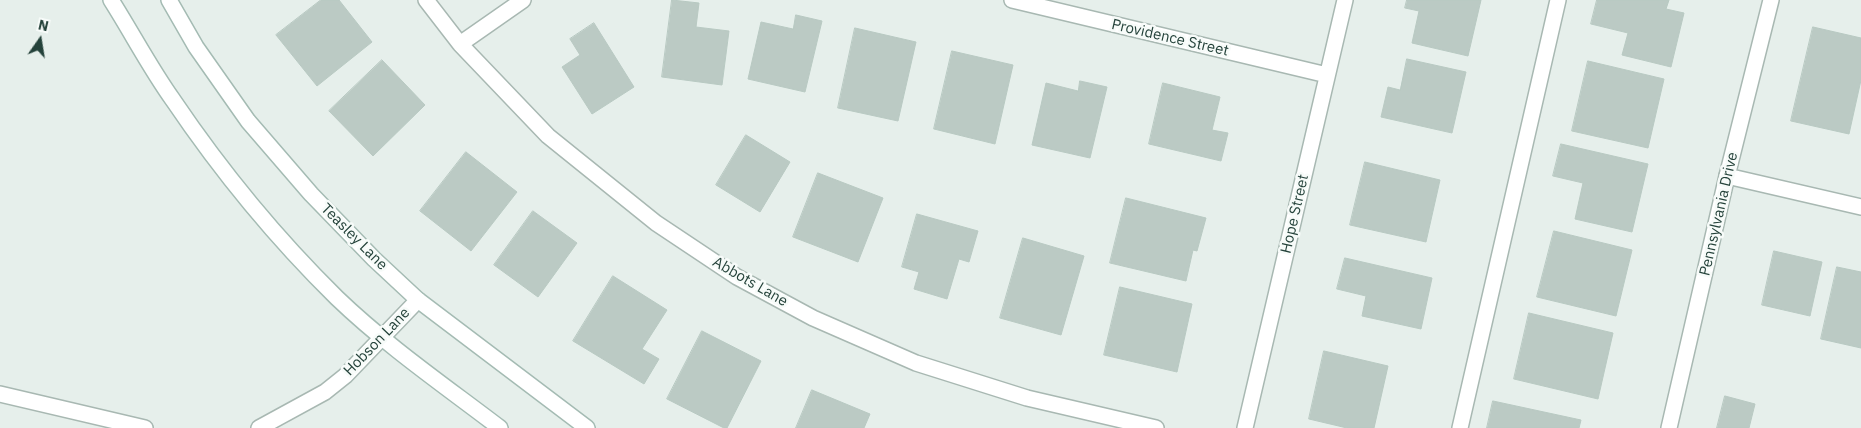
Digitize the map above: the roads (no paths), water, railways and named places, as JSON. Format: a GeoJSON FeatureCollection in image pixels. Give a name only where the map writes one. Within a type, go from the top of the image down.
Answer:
{"type":"FeatureCollection","features":[{"type":"Feature","properties":{"kind":"street"},"geometry":{"type":"LineString","coordinates":[[111,0],[172,99],[238,189],[285,242],[337,297],[382,338],[500,428]]}},
{"type":"Feature","properties":{"kind":"street","name":"Teasley Lane"},"geometry":{"type":"LineString","coordinates":[[170,0],[196,47],[248,121],[311,194],[374,259],[418,300],[587,428]]}},
{"type":"Feature","properties":{"kind":"street","name":"Abbots Lane"},"geometry":{"type":"LineString","coordinates":[[426,0],[460,44],[548,136],[656,223],[737,277],[813,318],[916,363],[1028,398],[1156,428]]}},
{"type":"Feature","properties":{"kind":"street"},"geometry":{"type":"LineString","coordinates":[[460,44],[523,0]]}},
{"type":"Feature","properties":{"kind":"street","name":"Providence Street"},"geometry":{"type":"LineString","coordinates":[[1012,0],[1327,75]]}},
{"type":"Feature","properties":{"kind":"street","name":"Hope Street"},"geometry":{"type":"LineString","coordinates":[[1246,428],[1345,0]]}},
{"type":"Feature","properties":{"kind":"street"},"geometry":{"type":"LineString","coordinates":[[1460,428],[1558,0]]}},
{"type":"Feature","properties":{"kind":"street","name":"Pennsylvania Drive"},"geometry":{"type":"LineString","coordinates":[[1669,428],[1727,176],[1771,0]]}},
{"type":"Feature","properties":{"kind":"street"},"geometry":{"type":"LineString","coordinates":[[1727,176],[1861,207]]}},
{"type":"Feature","properties":{"kind":"street","name":"Hobson Lane"},"geometry":{"type":"LineString","coordinates":[[259,428],[325,392],[355,368],[418,300]]}},
{"type":"Feature","properties":{"kind":"street"},"geometry":{"type":"LineString","coordinates":[[0,394],[145,428]]}}]}
